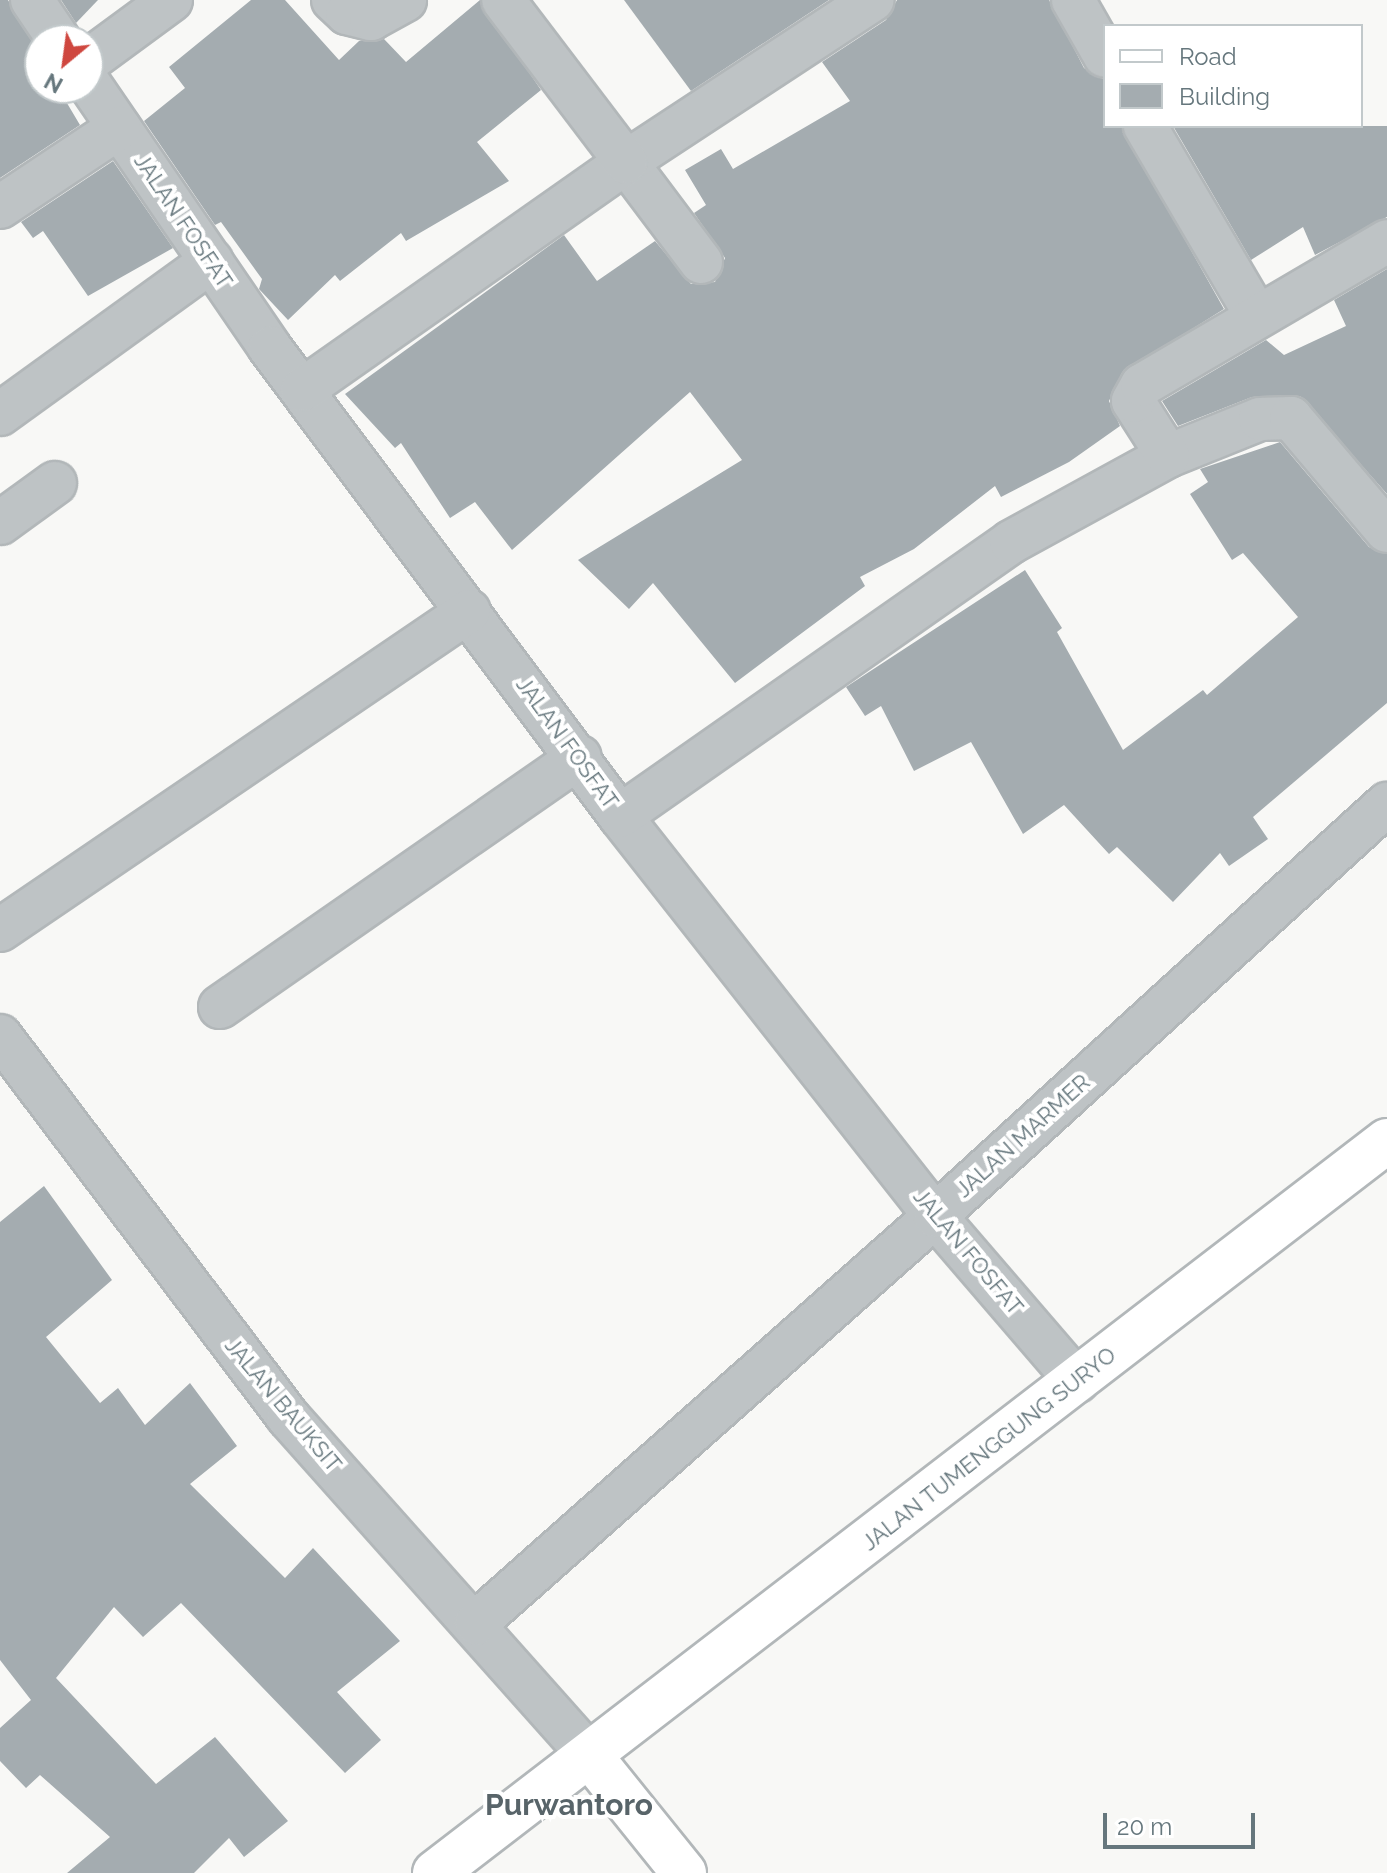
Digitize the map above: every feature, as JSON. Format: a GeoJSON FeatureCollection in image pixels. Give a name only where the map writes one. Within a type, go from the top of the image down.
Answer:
{"type":"FeatureCollection","features":[{"type":"Feature","properties":{"kind":"main road","name":"JALAN TUMENGGUNG SURYO"},"geometry":{"type":"LineString","coordinates":[[435,1873],[1387,1141]]}},
{"type":"Feature","properties":{"kind":"main road"},"geometry":{"type":"LineString","coordinates":[[590,1756],[684,1873]]}},
{"type":"Feature","properties":{"kind":"street"},"geometry":{"type":"LineString","coordinates":[[32,0],[48,24]]}},
{"type":"Feature","properties":{"kind":"street"},"geometry":{"type":"LineString","coordinates":[[104,49],[171,0]]}},
{"type":"Feature","properties":{"kind":"street"},"geometry":{"type":"LineString","coordinates":[[333,0],[347,13],[371,19],[405,0]]}},
{"type":"Feature","properties":{"kind":"street"},"geometry":{"type":"LineString","coordinates":[[503,0],[701,262]]}},
{"type":"Feature","properties":{"kind":"street"},"geometry":{"type":"LineString","coordinates":[[302,390],[626,162],[873,0]]}},
{"type":"Feature","properties":{"kind":"street"},"geometry":{"type":"LineString","coordinates":[[1073,0],[1103,52]]}},
{"type":"Feature","properties":{"kind":"street","name":"JALAN FOSFAT"},"geometry":{"type":"LineString","coordinates":[[103,104],[302,390],[580,757],[620,816],[935,1216],[1077,1381]]}},
{"type":"Feature","properties":{"kind":"street"},"geometry":{"type":"LineString","coordinates":[[0,207],[119,128]]}},
{"type":"Feature","properties":{"kind":"street"},"geometry":{"type":"LineString","coordinates":[[1146,128],[1257,317]]}},
{"type":"Feature","properties":{"kind":"street"},"geometry":{"type":"LineString","coordinates":[[1168,456],[1133,401],[1135,392],[1153,375],[1387,241]]}},
{"type":"Feature","properties":{"kind":"street"},"geometry":{"type":"LineString","coordinates":[[0,414],[211,261]]}},
{"type":"Feature","properties":{"kind":"street"},"geometry":{"type":"LineString","coordinates":[[620,816],[1011,542],[1168,456],[1260,419],[1291,418],[1387,531]]}},
{"type":"Feature","properties":{"kind":"street"},"geometry":{"type":"LineString","coordinates":[[0,523],[55,483]]}},
{"type":"Feature","properties":{"kind":"street"},"geometry":{"type":"LineString","coordinates":[[0,930],[469,611]]}},
{"type":"Feature","properties":{"kind":"street"},"geometry":{"type":"LineString","coordinates":[[220,1007],[580,757]]}},
{"type":"Feature","properties":{"kind":"street","name":"JALAN MARMER"},"geometry":{"type":"LineString","coordinates":[[476,1623],[935,1216],[1387,804]]}},
{"type":"Feature","properties":{"kind":"street","name":"JALAN BAUKSIT"},"geometry":{"type":"LineString","coordinates":[[0,1036],[288,1417],[476,1623],[590,1756]]}},
{"type":"Feature","properties":{"kind":"building"},"geometry":{"type":"Polygon","coordinates":[[[0,0],[8,0],[24,27],[24,104],[68,104],[80,125],[0,178],[0,0]]]}},
{"type":"Feature","properties":{"kind":"building"},"geometry":{"type":"Polygon","coordinates":[[[61,0],[98,0],[76,23],[61,0]]]}},
{"type":"Feature","properties":{"kind":"building"},"geometry":{"type":"Polygon","coordinates":[[[251,0],[285,0],[339,60],[359,41],[384,39],[406,62],[480,0],[541,90],[477,142],[509,181],[406,241],[401,233],[340,281],[335,275],[288,320],[259,289],[262,279],[221,222],[215,225],[144,121],[185,88],[169,67],[251,0]]]}},
{"type":"Feature","properties":{"kind":"building"},"geometry":{"type":"Polygon","coordinates":[[[624,0],[829,0],[691,91],[624,0]]]}},
{"type":"Feature","properties":{"kind":"building"},"geometry":{"type":"Polygon","coordinates":[[[897,0],[1049,0],[1084,68],[1103,79],[1103,128],[1122,128],[1224,309],[1122,373],[1109,401],[1120,426],[1069,462],[1001,497],[995,486],[914,549],[860,577],[865,586],[735,683],[653,583],[629,609],[578,560],[742,460],[690,392],[512,550],[475,502],[450,518],[401,443],[395,448],[345,394],[564,235],[597,281],[655,241],[691,284],[715,282],[725,258],[694,213],[706,205],[685,170],[721,149],[733,169],[850,101],[822,62],[886,20],[897,0]]]}},
{"type":"Feature","properties":{"kind":"building"},"geometry":{"type":"Polygon","coordinates":[[[1387,126],[1387,217],[1315,255],[1303,227],[1251,260],[1174,128],[1387,126]]]}},
{"type":"Feature","properties":{"kind":"building"},"geometry":{"type":"Polygon","coordinates":[[[113,161],[173,248],[88,296],[43,231],[33,238],[21,222],[113,161]]]}},
{"type":"Feature","properties":{"kind":"building"},"geometry":{"type":"Polygon","coordinates":[[[1387,269],[1387,494],[1300,396],[1252,397],[1178,426],[1162,401],[1266,340],[1284,355],[1346,326],[1334,300],[1387,269]]]}},
{"type":"Feature","properties":{"kind":"building"},"geometry":{"type":"Polygon","coordinates":[[[1280,442],[1369,547],[1387,554],[1387,703],[1253,817],[1268,839],[1229,866],[1220,853],[1173,902],[1117,847],[1109,854],[1064,805],[1023,834],[971,742],[914,771],[881,706],[865,716],[846,687],[1025,570],[1062,628],[1057,632],[1123,750],[1203,690],[1207,695],[1298,617],[1243,553],[1232,560],[1190,494],[1208,482],[1200,469],[1280,442]]]}},
{"type":"Feature","properties":{"kind":"building"},"geometry":{"type":"Polygon","coordinates":[[[44,1186],[112,1280],[46,1337],[100,1403],[118,1388],[145,1425],[190,1383],[237,1446],[190,1484],[285,1578],[313,1548],[400,1641],[337,1692],[381,1740],[345,1773],[181,1603],[143,1637],[114,1607],[56,1678],[156,1784],[215,1737],[288,1821],[244,1857],[229,1838],[194,1873],[67,1873],[110,1837],[40,1775],[26,1788],[0,1761],[0,1728],[31,1700],[0,1660],[0,1222],[44,1186]]]}},
{"type":"Feature","properties":{"kind":"district","name":"Purwantoro"},"geometry":{"type":"Point","coordinates":[569,1805]}}]}
